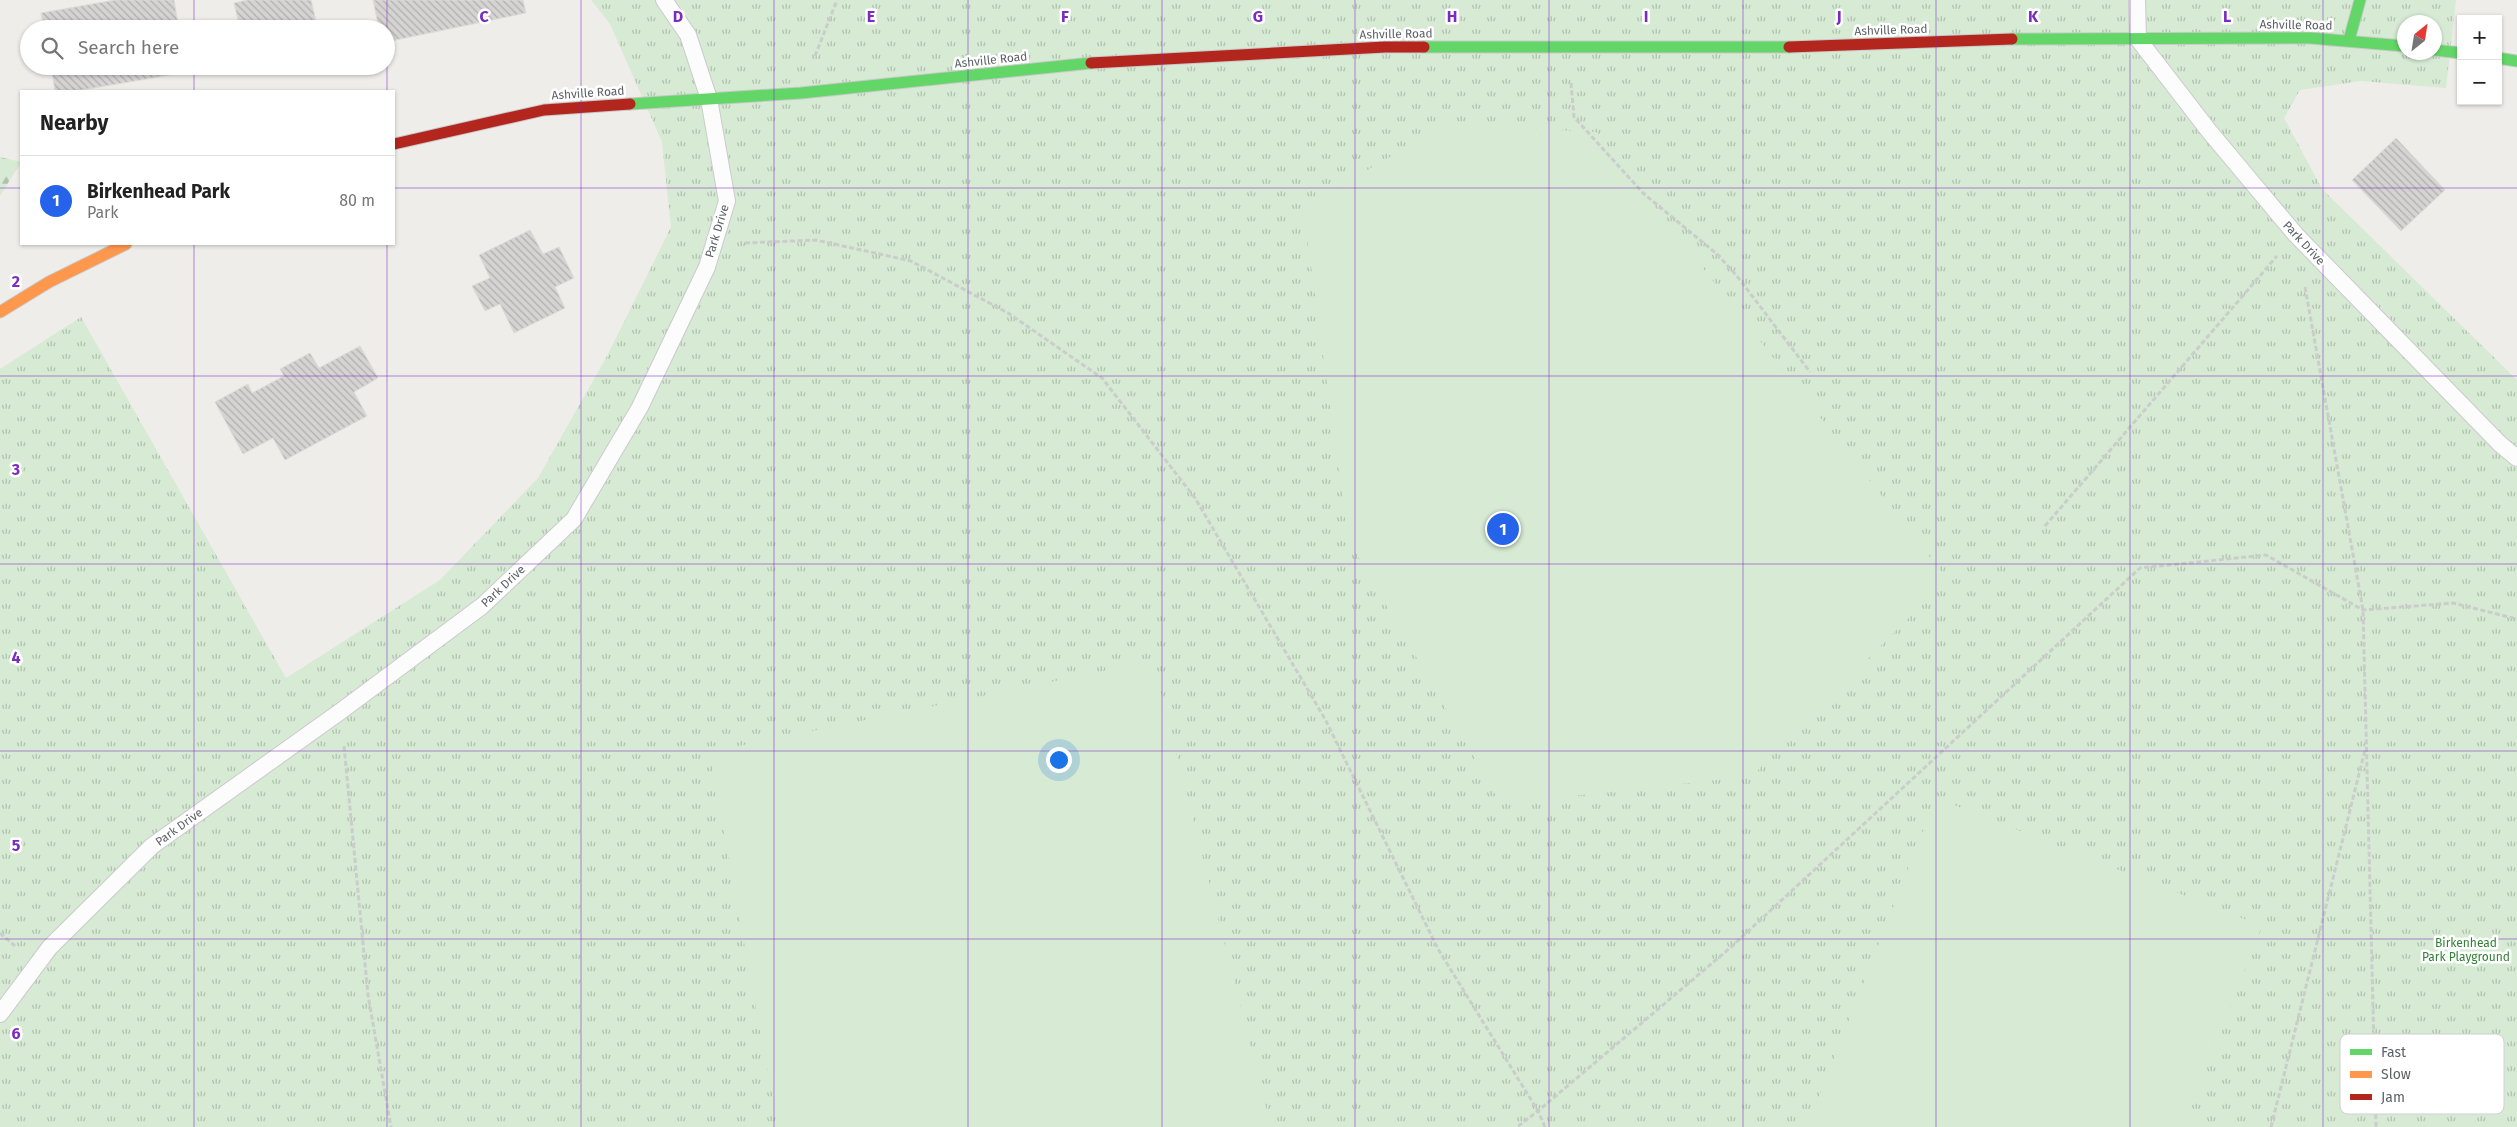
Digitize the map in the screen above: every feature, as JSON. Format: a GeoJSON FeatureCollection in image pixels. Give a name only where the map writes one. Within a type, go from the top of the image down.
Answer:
{"type":"FeatureCollection","features":[{"type":"Feature","properties":{"kind":"street"},"geometry":{"type":"LineString","coordinates":[[2349,40],[2360,0]]}},
{"type":"Feature","properties":{"kind":"street","name":"Ashville Road"},"geometry":{"type":"LineString","coordinates":[[395,144],[544,110],[801,93],[1090,63],[1386,47],[1744,49],[2001,40],[2138,39],[2349,40],[2397,45]]}},
{"type":"Feature","properties":{"kind":"street"},"geometry":{"type":"LineString","coordinates":[[2442,51],[2457,53]]}},
{"type":"Feature","properties":{"kind":"street"},"geometry":{"type":"LineString","coordinates":[[2502,59],[2517,62]]}},
{"type":"Feature","properties":{"kind":"street"},"geometry":{"type":"LineString","coordinates":[[0,312],[49,282],[124,245]]}},
{"type":"Feature","properties":{"kind":"lane","name":"Park Drive"},"geometry":{"type":"LineString","coordinates":[[0,1014],[50,948],[152,846],[341,711],[482,606],[574,520],[640,408],[707,267],[727,201],[709,99],[688,35],[664,0]]}},
{"type":"Feature","properties":{"kind":"lane"},"geometry":{"type":"LineString","coordinates":[[2137,0],[2138,39]]}},
{"type":"Feature","properties":{"kind":"lane","name":"Park Drive"},"geometry":{"type":"LineString","coordinates":[[2138,39],[2209,131],[2296,235],[2500,444],[2517,458]]}},
{"type":"Feature","properties":{"kind":"path"},"geometry":{"type":"LineString","coordinates":[[801,93],[837,0]]}},
{"type":"Feature","properties":{"kind":"path"},"geometry":{"type":"LineString","coordinates":[[1569,48],[1574,117],[1644,194],[1717,254],[1737,276],[1810,372]]}},
{"type":"Feature","properties":{"kind":"path"},"geometry":{"type":"LineString","coordinates":[[2045,526],[2296,235]]}},
{"type":"Feature","properties":{"kind":"path"},"geometry":{"type":"LineString","coordinates":[[714,244],[816,240],[911,260],[1008,313],[1102,378],[1195,498],[1325,719],[1438,950],[1538,1111],[1546,1127]]}},
{"type":"Feature","properties":{"kind":"path"},"geometry":{"type":"LineString","coordinates":[[2304,283],[2363,610],[2374,1034]]}},
{"type":"Feature","properties":{"kind":"path"},"geometry":{"type":"LineString","coordinates":[[1517,1127],[1730,948],[2140,568],[2266,555],[2363,610],[2453,603],[2517,619]]}},
{"type":"Feature","properties":{"kind":"path"},"geometry":{"type":"LineString","coordinates":[[341,711],[368,995],[391,1127]]}},
{"type":"Feature","properties":{"kind":"path"},"geometry":{"type":"LineString","coordinates":[[2271,1127],[2366,744]]}},
{"type":"Feature","properties":{"kind":"path"},"geometry":{"type":"LineString","coordinates":[[2376,1114],[2376,1127]]}},
{"type":"Feature","properties":{"kind":"green space","name":"Birkenhead Park Playground"},"geometry":{"type":"Polygon","coordinates":[[[591,0],[2456,0],[2446,88],[2361,81],[2300,90],[2284,118],[2322,189],[2517,380],[2517,1127],[0,1127],[0,369],[81,317],[286,678],[440,580],[538,478],[607,356],[671,227],[662,142],[610,24],[591,0]]]}},
{"type":"Feature","properties":{"kind":"green space"},"geometry":{"type":"Polygon","coordinates":[[[1447,124],[1596,132],[1947,579],[1752,776],[1501,804],[1348,539],[1303,207],[1447,124]]]}},
{"type":"Feature","properties":{"kind":"green space"},"geometry":{"type":"Polygon","coordinates":[[[0,157],[20,162],[20,164],[0,196],[0,157]]]}},
{"type":"Feature","properties":{"kind":"green space"},"geometry":{"type":"Polygon","coordinates":[[[1153,661],[1271,1127],[778,1127],[709,752],[1153,661]]]}},
{"type":"Feature","properties":{"kind":"green space"},"geometry":{"type":"Polygon","coordinates":[[[1936,798],[2262,926],[2183,1127],[1807,1127],[1936,798]]]}},
{"type":"Feature","properties":{"kind":"building"},"geometry":{"type":"Polygon","coordinates":[[[115,0],[174,0],[177,20],[42,20],[41,13],[115,0]]]}},
{"type":"Feature","properties":{"kind":"building"},"geometry":{"type":"Polygon","coordinates":[[[247,0],[311,0],[316,20],[238,20],[234,3],[247,0]]]}},
{"type":"Feature","properties":{"kind":"building"},"geometry":{"type":"Polygon","coordinates":[[[373,0],[523,0],[526,13],[395,40],[395,20],[377,20],[373,0]]]}},
{"type":"Feature","properties":{"kind":"building"},"geometry":{"type":"Polygon","coordinates":[[[52,75],[169,75],[82,90],[55,90],[52,75]]]}},
{"type":"Feature","properties":{"kind":"building"},"geometry":{"type":"Polygon","coordinates":[[[2396,138],[2445,190],[2401,231],[2352,180],[2396,138]]]}},
{"type":"Feature","properties":{"kind":"building"},"geometry":{"type":"Polygon","coordinates":[[[530,230],[543,254],[559,247],[574,278],[555,287],[565,308],[514,333],[500,304],[485,311],[472,286],[490,278],[479,255],[530,230]]]}},
{"type":"Feature","properties":{"kind":"building"},"geometry":{"type":"Polygon","coordinates":[[[360,346],[378,378],[354,392],[367,416],[285,460],[273,438],[243,454],[215,402],[248,384],[252,393],[284,376],[280,369],[310,353],[319,368],[360,346]]]}},
{"type":"Feature","properties":{"kind":"traffic: fast"},"geometry":{"type":"LineString","coordinates":[[2349,40],[2360,0]]}},
{"type":"Feature","properties":{"kind":"traffic: fast"},"geometry":{"type":"LineString","coordinates":[[2012,39],[2310,38],[2397,45]]}},
{"type":"Feature","properties":{"kind":"traffic: fast"},"geometry":{"type":"LineString","coordinates":[[1424,47],[1789,47]]}},
{"type":"Feature","properties":{"kind":"traffic: fast"},"geometry":{"type":"LineString","coordinates":[[2442,51],[2457,53]]}},
{"type":"Feature","properties":{"kind":"traffic: fast"},"geometry":{"type":"LineString","coordinates":[[2502,59],[2517,61]]}},
{"type":"Feature","properties":{"kind":"traffic: fast"},"geometry":{"type":"LineString","coordinates":[[630,104],[801,93],[1091,63]]}},
{"type":"Feature","properties":{"kind":"traffic: slow"},"geometry":{"type":"LineString","coordinates":[[0,312],[49,282],[124,245]]}},
{"type":"Feature","properties":{"kind":"traffic: jam"},"geometry":{"type":"LineString","coordinates":[[1789,47],[2012,39]]}},
{"type":"Feature","properties":{"kind":"traffic: jam"},"geometry":{"type":"LineString","coordinates":[[1091,63],[1385,47],[1424,47]]}},
{"type":"Feature","properties":{"kind":"traffic: jam"},"geometry":{"type":"LineString","coordinates":[[395,144],[544,110],[630,104]]}},
{"type":"Feature","properties":{"kind":"place","name":"Birkenhead Park"},"geometry":{"type":"Point","coordinates":[1503,529]}}]}
